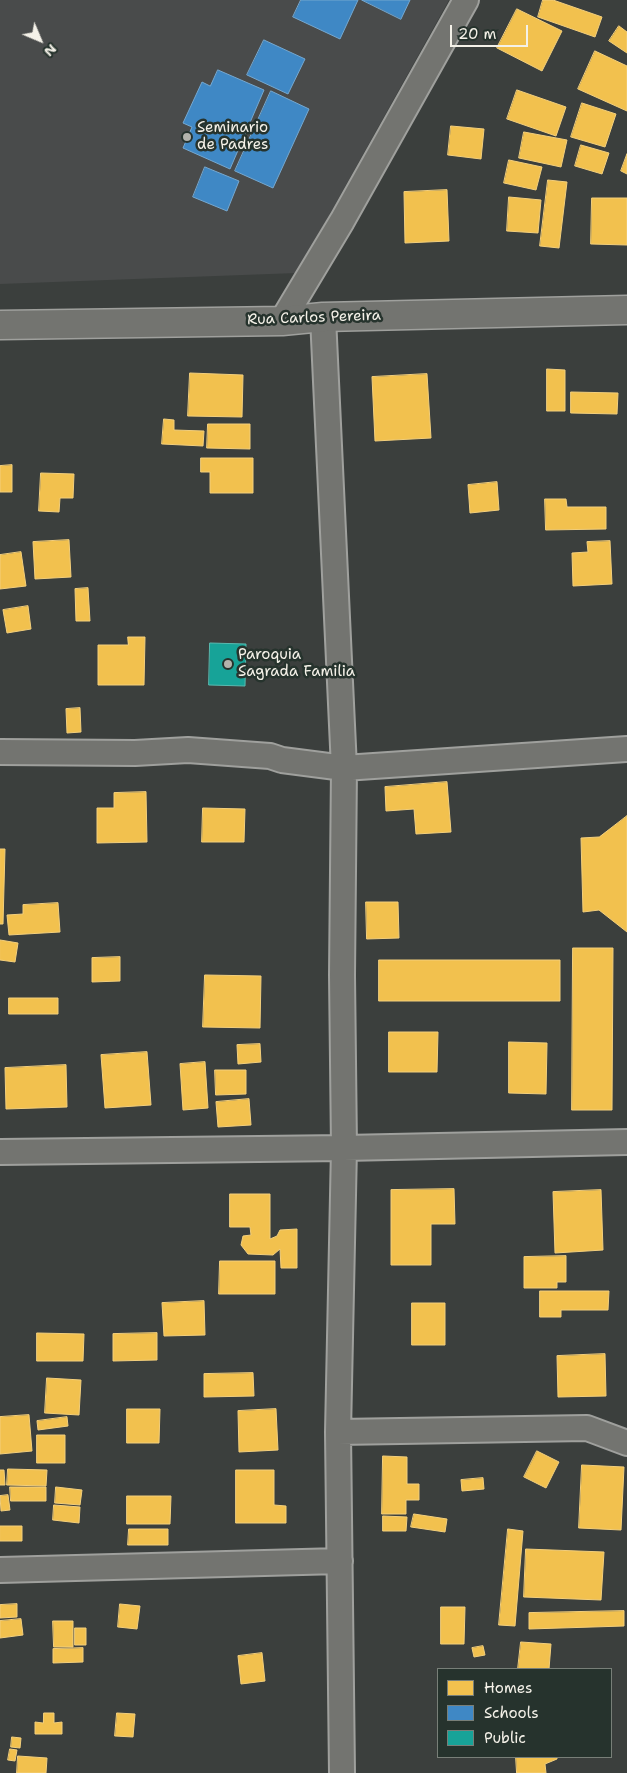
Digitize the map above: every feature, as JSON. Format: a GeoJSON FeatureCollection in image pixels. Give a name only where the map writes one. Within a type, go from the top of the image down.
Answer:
{"type":"FeatureCollection","features":[{"type":"Feature","properties":{"kind":"main road","name":"Rua Carlos Pereira"},"geometry":{"type":"LineString","coordinates":[[0,325],[282,321],[323,317],[627,310]]}},
{"type":"Feature","properties":{"kind":"street"},"geometry":{"type":"LineString","coordinates":[[282,321],[466,0]]}},
{"type":"Feature","properties":{"kind":"street"},"geometry":{"type":"LineString","coordinates":[[323,317],[344,768],[342,974],[344,1148],[338,1432],[342,1773]]}},
{"type":"Feature","properties":{"kind":"street"},"geometry":{"type":"LineString","coordinates":[[0,752],[126,753],[188,750],[270,756],[282,760],[344,768],[627,749]]}},
{"type":"Feature","properties":{"kind":"street"},"geometry":{"type":"LineString","coordinates":[[0,1152],[627,1142]]}},
{"type":"Feature","properties":{"kind":"street"},"geometry":{"type":"LineString","coordinates":[[338,1432],[588,1428],[627,1443]]}},
{"type":"Feature","properties":{"kind":"street"},"geometry":{"type":"LineString","coordinates":[[0,1570],[340,1561]]}},
{"type":"Feature","properties":{"kind":"shaded area","name":"Seminario de Padres"},"geometry":{"type":"Polygon","coordinates":[[[0,0],[449,0],[297,273],[0,284],[0,0]]]}},
{"type":"Feature","properties":{"kind":"building: Homes"},"geometry":{"type":"Polygon","coordinates":[[[543,0],[553,0],[602,17],[595,37],[538,17],[543,0]]]}},
{"type":"Feature","properties":{"kind":"building: Homes"},"geometry":{"type":"Polygon","coordinates":[[[517,9],[562,31],[542,71],[497,48],[517,9]]]}},
{"type":"Feature","properties":{"kind":"building: Homes"},"geometry":{"type":"Polygon","coordinates":[[[619,26],[627,32],[627,53],[609,41],[619,26]]]}},
{"type":"Feature","properties":{"kind":"building: Homes"},"geometry":{"type":"Polygon","coordinates":[[[595,51],[627,66],[627,111],[578,89],[595,51]]]}},
{"type":"Feature","properties":{"kind":"building: Homes"},"geometry":{"type":"Polygon","coordinates":[[[517,90],[566,107],[556,136],[507,119],[517,90]]]}},
{"type":"Feature","properties":{"kind":"building: Homes"},"geometry":{"type":"Polygon","coordinates":[[[582,103],[616,114],[605,147],[571,137],[582,103]]]}},
{"type":"Feature","properties":{"kind":"building: Homes"},"geometry":{"type":"Polygon","coordinates":[[[451,126],[484,129],[481,159],[448,155],[451,126]]]}},
{"type":"Feature","properties":{"kind":"building: Homes"},"geometry":{"type":"Polygon","coordinates":[[[524,132],[567,140],[561,167],[519,158],[524,132]]]}},
{"type":"Feature","properties":{"kind":"building: Homes"},"geometry":{"type":"Polygon","coordinates":[[[581,145],[609,153],[602,174],[575,166],[581,145]]]}},
{"type":"Feature","properties":{"kind":"building: Homes"},"geometry":{"type":"Polygon","coordinates":[[[627,154],[627,174],[621,171],[627,154]]]}},
{"type":"Feature","properties":{"kind":"building: Homes"},"geometry":{"type":"Polygon","coordinates":[[[509,160],[542,167],[536,190],[504,183],[509,160]]]}},
{"type":"Feature","properties":{"kind":"building: Homes"},"geometry":{"type":"Polygon","coordinates":[[[548,180],[567,182],[559,248],[540,246],[548,180]]]}},
{"type":"Feature","properties":{"kind":"building: Homes"},"geometry":{"type":"Polygon","coordinates":[[[447,190],[449,241],[405,243],[404,192],[447,190]]]}},
{"type":"Feature","properties":{"kind":"building: Homes"},"geometry":{"type":"Polygon","coordinates":[[[509,197],[541,200],[538,233],[507,231],[509,197]]]}},
{"type":"Feature","properties":{"kind":"building: Homes"},"geometry":{"type":"Polygon","coordinates":[[[592,198],[627,198],[627,245],[591,244],[592,198]]]}},
{"type":"Feature","properties":{"kind":"building: Homes"},"geometry":{"type":"Polygon","coordinates":[[[547,369],[565,370],[565,411],[547,411],[547,369]]]}},
{"type":"Feature","properties":{"kind":"building: Homes"},"geometry":{"type":"Polygon","coordinates":[[[190,373],[243,375],[242,417],[188,416],[190,373]]]}},
{"type":"Feature","properties":{"kind":"building: Homes"},"geometry":{"type":"Polygon","coordinates":[[[427,374],[431,438],[375,441],[372,377],[427,374]]]}},
{"type":"Feature","properties":{"kind":"building: Homes"},"geometry":{"type":"Polygon","coordinates":[[[571,392],[618,393],[617,414],[571,413],[571,392]]]}},
{"type":"Feature","properties":{"kind":"building: Homes"},"geometry":{"type":"Polygon","coordinates":[[[164,419],[174,420],[174,430],[204,431],[203,446],[162,444],[164,419]]]}},
{"type":"Feature","properties":{"kind":"building: Homes"},"geometry":{"type":"Polygon","coordinates":[[[208,424],[250,424],[250,449],[207,448],[208,424]]]}},
{"type":"Feature","properties":{"kind":"building: Homes"},"geometry":{"type":"Polygon","coordinates":[[[201,458],[253,458],[253,493],[210,493],[210,472],[201,472],[201,458]]]}},
{"type":"Feature","properties":{"kind":"building: Homes"},"geometry":{"type":"Polygon","coordinates":[[[12,465],[12,492],[0,492],[0,466],[12,465]]]}},
{"type":"Feature","properties":{"kind":"building: Homes"},"geometry":{"type":"Polygon","coordinates":[[[41,473],[74,474],[73,498],[60,498],[59,512],[39,511],[41,473]]]}},
{"type":"Feature","properties":{"kind":"building: Homes"},"geometry":{"type":"Polygon","coordinates":[[[497,482],[499,510],[470,513],[468,485],[497,482]]]}},
{"type":"Feature","properties":{"kind":"building: Homes"},"geometry":{"type":"Polygon","coordinates":[[[545,499],[566,499],[567,507],[606,507],[606,529],[546,530],[545,499]]]}},
{"type":"Feature","properties":{"kind":"building: Homes"},"geometry":{"type":"Polygon","coordinates":[[[69,540],[71,577],[35,579],[33,542],[69,540]]]}},
{"type":"Feature","properties":{"kind":"building: Homes"},"geometry":{"type":"Polygon","coordinates":[[[610,541],[612,584],[573,586],[572,553],[588,552],[587,542],[610,541]]]}},
{"type":"Feature","properties":{"kind":"building: Homes"},"geometry":{"type":"Polygon","coordinates":[[[21,552],[26,586],[0,589],[0,555],[21,552]]]}},
{"type":"Feature","properties":{"kind":"building: Homes"},"geometry":{"type":"Polygon","coordinates":[[[88,588],[90,621],[76,621],[75,589],[88,588]]]}},
{"type":"Feature","properties":{"kind":"building: Homes"},"geometry":{"type":"Polygon","coordinates":[[[28,606],[31,629],[7,633],[3,610],[28,606]]]}},
{"type":"Feature","properties":{"kind":"building: Homes"},"geometry":{"type":"Polygon","coordinates":[[[128,637],[145,637],[144,685],[98,685],[98,645],[128,645],[128,637]]]}},
{"type":"Feature","properties":{"kind":"building: Homes"},"geometry":{"type":"Polygon","coordinates":[[[80,708],[81,732],[67,733],[66,709],[80,708]]]}},
{"type":"Feature","properties":{"kind":"building: Homes"},"geometry":{"type":"Polygon","coordinates":[[[447,782],[451,832],[416,834],[414,809],[386,811],[385,787],[447,782]]]}},
{"type":"Feature","properties":{"kind":"building: Homes"},"geometry":{"type":"Polygon","coordinates":[[[146,792],[147,842],[97,843],[97,808],[114,808],[114,793],[146,792]]]}},
{"type":"Feature","properties":{"kind":"building: Homes"},"geometry":{"type":"Polygon","coordinates":[[[203,808],[245,809],[244,842],[202,842],[203,808]]]}},
{"type":"Feature","properties":{"kind":"building: Homes"},"geometry":{"type":"Polygon","coordinates":[[[627,816],[627,932],[599,910],[583,912],[581,838],[599,837],[627,816]]]}},
{"type":"Feature","properties":{"kind":"building: Homes"},"geometry":{"type":"Polygon","coordinates":[[[0,849],[5,849],[3,924],[0,924],[0,849]]]}},
{"type":"Feature","properties":{"kind":"building: Homes"},"geometry":{"type":"Polygon","coordinates":[[[366,902],[398,902],[399,938],[367,939],[366,902]]]}},
{"type":"Feature","properties":{"kind":"building: Homes"},"geometry":{"type":"Polygon","coordinates":[[[58,903],[60,932],[9,935],[7,915],[23,914],[23,905],[58,903]]]}},
{"type":"Feature","properties":{"kind":"building: Homes"},"geometry":{"type":"Polygon","coordinates":[[[0,940],[18,943],[15,962],[0,960],[0,940]]]}},
{"type":"Feature","properties":{"kind":"building: Homes"},"geometry":{"type":"Polygon","coordinates":[[[573,948],[613,948],[612,1110],[572,1110],[573,948]]]}},
{"type":"Feature","properties":{"kind":"building: Homes"},"geometry":{"type":"Polygon","coordinates":[[[120,957],[120,981],[92,982],[92,958],[120,957]]]}},
{"type":"Feature","properties":{"kind":"building: Homes"},"geometry":{"type":"Polygon","coordinates":[[[379,960],[560,960],[560,1001],[379,1001],[379,960]]]}},
{"type":"Feature","properties":{"kind":"building: Homes"},"geometry":{"type":"Polygon","coordinates":[[[205,975],[261,976],[260,1028],[203,1027],[205,975]]]}},
{"type":"Feature","properties":{"kind":"building: Homes"},"geometry":{"type":"Polygon","coordinates":[[[9,998],[58,998],[58,1014],[9,1014],[9,998]]]}},
{"type":"Feature","properties":{"kind":"building: Homes"},"geometry":{"type":"Polygon","coordinates":[[[389,1032],[438,1032],[437,1072],[389,1072],[389,1032]]]}},
{"type":"Feature","properties":{"kind":"building: Homes"},"geometry":{"type":"Polygon","coordinates":[[[509,1042],[547,1043],[546,1094],[509,1093],[509,1042]]]}},
{"type":"Feature","properties":{"kind":"building: Homes"},"geometry":{"type":"Polygon","coordinates":[[[260,1044],[261,1062],[238,1064],[237,1045],[260,1044]]]}},
{"type":"Feature","properties":{"kind":"building: Homes"},"geometry":{"type":"Polygon","coordinates":[[[147,1052],[151,1105],[105,1108],[101,1055],[147,1052]]]}},
{"type":"Feature","properties":{"kind":"building: Homes"},"geometry":{"type":"Polygon","coordinates":[[[205,1062],[208,1108],[183,1110],[180,1064],[205,1062]]]}},
{"type":"Feature","properties":{"kind":"building: Homes"},"geometry":{"type":"Polygon","coordinates":[[[66,1065],[67,1107],[6,1109],[5,1068],[66,1065]]]}},
{"type":"Feature","properties":{"kind":"building: Homes"},"geometry":{"type":"Polygon","coordinates":[[[215,1070],[246,1070],[246,1094],[216,1095],[215,1070]]]}},
{"type":"Feature","properties":{"kind":"building: Homes"},"geometry":{"type":"Polygon","coordinates":[[[249,1099],[251,1125],[218,1127],[216,1102],[249,1099]]]}},
{"type":"Feature","properties":{"kind":"building: Homes"},"geometry":{"type":"Polygon","coordinates":[[[454,1189],[455,1224],[431,1224],[431,1265],[391,1265],[391,1190],[454,1189]]]}},
{"type":"Feature","properties":{"kind":"building: Homes"},"geometry":{"type":"Polygon","coordinates":[[[601,1190],[603,1250],[555,1253],[553,1192],[601,1190]]]}},
{"type":"Feature","properties":{"kind":"building: Homes"},"geometry":{"type":"Polygon","coordinates":[[[230,1194],[270,1194],[270,1239],[277,1236],[280,1230],[297,1229],[297,1268],[281,1268],[280,1249],[273,1255],[248,1254],[241,1245],[243,1236],[251,1235],[250,1227],[230,1227],[230,1194]]]}},
{"type":"Feature","properties":{"kind":"building: Homes"},"geometry":{"type":"Polygon","coordinates":[[[566,1256],[566,1282],[557,1282],[557,1288],[524,1288],[524,1257],[566,1256]]]}},
{"type":"Feature","properties":{"kind":"building: Homes"},"geometry":{"type":"Polygon","coordinates":[[[220,1261],[275,1261],[275,1294],[219,1294],[220,1261]]]}},
{"type":"Feature","properties":{"kind":"building: Homes"},"geometry":{"type":"Polygon","coordinates":[[[540,1291],[609,1291],[608,1310],[561,1310],[561,1317],[540,1317],[540,1291]]]}},
{"type":"Feature","properties":{"kind":"building: Homes"},"geometry":{"type":"Polygon","coordinates":[[[204,1301],[205,1335],[164,1336],[162,1303],[204,1301]]]}},
{"type":"Feature","properties":{"kind":"building: Homes"},"geometry":{"type":"Polygon","coordinates":[[[412,1303],[445,1303],[445,1345],[412,1345],[412,1303]]]}},
{"type":"Feature","properties":{"kind":"building: Homes"},"geometry":{"type":"Polygon","coordinates":[[[37,1333],[84,1334],[83,1361],[37,1361],[37,1333]]]}},
{"type":"Feature","properties":{"kind":"building: Homes"},"geometry":{"type":"Polygon","coordinates":[[[157,1333],[157,1360],[113,1361],[113,1334],[157,1333]]]}},
{"type":"Feature","properties":{"kind":"building: Homes"},"geometry":{"type":"Polygon","coordinates":[[[605,1354],[606,1396],[558,1397],[557,1356],[605,1354]]]}},
{"type":"Feature","properties":{"kind":"building: Homes"},"geometry":{"type":"Polygon","coordinates":[[[253,1373],[254,1396],[204,1397],[204,1374],[253,1373]]]}},
{"type":"Feature","properties":{"kind":"building: Homes"},"geometry":{"type":"Polygon","coordinates":[[[47,1378],[81,1380],[79,1415],[45,1413],[47,1378]]]}},
{"type":"Feature","properties":{"kind":"building: Homes"},"geometry":{"type":"Polygon","coordinates":[[[127,1409],[160,1409],[159,1443],[127,1443],[127,1409]]]}},
{"type":"Feature","properties":{"kind":"building: Homes"},"geometry":{"type":"Polygon","coordinates":[[[276,1409],[278,1450],[239,1452],[238,1411],[276,1409]]]}},
{"type":"Feature","properties":{"kind":"building: Homes"},"geometry":{"type":"Polygon","coordinates":[[[29,1415],[32,1451],[0,1454],[0,1417],[29,1415]]]}},
{"type":"Feature","properties":{"kind":"building: Homes"},"geometry":{"type":"Polygon","coordinates":[[[67,1417],[68,1426],[38,1430],[37,1421],[67,1417]]]}},
{"type":"Feature","properties":{"kind":"building: Homes"},"geometry":{"type":"Polygon","coordinates":[[[37,1435],[65,1435],[65,1463],[37,1463],[37,1435]]]}},
{"type":"Feature","properties":{"kind":"building: Homes"},"geometry":{"type":"Polygon","coordinates":[[[537,1451],[559,1462],[546,1488],[524,1477],[537,1451]]]}},
{"type":"Feature","properties":{"kind":"building: Homes"},"geometry":{"type":"Polygon","coordinates":[[[383,1456],[407,1457],[407,1484],[419,1484],[419,1500],[406,1500],[406,1514],[382,1514],[383,1456]]]}},
{"type":"Feature","properties":{"kind":"building: Homes"},"geometry":{"type":"Polygon","coordinates":[[[582,1465],[624,1467],[621,1530],[579,1528],[582,1465]]]}},
{"type":"Feature","properties":{"kind":"building: Homes"},"geometry":{"type":"Polygon","coordinates":[[[8,1469],[47,1470],[46,1486],[7,1485],[8,1469]]]}},
{"type":"Feature","properties":{"kind":"building: Homes"},"geometry":{"type":"Polygon","coordinates":[[[0,1470],[4,1470],[5,1485],[0,1485],[0,1470]]]}},
{"type":"Feature","properties":{"kind":"building: Homes"},"geometry":{"type":"Polygon","coordinates":[[[236,1470],[274,1470],[274,1505],[286,1506],[286,1523],[236,1523],[236,1470]]]}},
{"type":"Feature","properties":{"kind":"building: Homes"},"geometry":{"type":"Polygon","coordinates":[[[483,1478],[484,1489],[462,1491],[461,1480],[483,1478]]]}},
{"type":"Feature","properties":{"kind":"building: Homes"},"geometry":{"type":"Polygon","coordinates":[[[10,1487],[46,1487],[46,1501],[11,1501],[10,1487]]]}},
{"type":"Feature","properties":{"kind":"building: Homes"},"geometry":{"type":"Polygon","coordinates":[[[56,1487],[82,1490],[80,1505],[55,1503],[56,1487]]]}},
{"type":"Feature","properties":{"kind":"building: Homes"},"geometry":{"type":"Polygon","coordinates":[[[8,1495],[10,1510],[1,1511],[0,1496],[8,1495]]]}},
{"type":"Feature","properties":{"kind":"building: Homes"},"geometry":{"type":"Polygon","coordinates":[[[127,1496],[171,1496],[170,1524],[127,1524],[127,1496]]]}},
{"type":"Feature","properties":{"kind":"building: Homes"},"geometry":{"type":"Polygon","coordinates":[[[54,1505],[80,1507],[79,1523],[53,1520],[54,1505]]]}},
{"type":"Feature","properties":{"kind":"building: Homes"},"geometry":{"type":"Polygon","coordinates":[[[414,1514],[447,1519],[445,1532],[411,1527],[414,1514]]]}},
{"type":"Feature","properties":{"kind":"building: Homes"},"geometry":{"type":"Polygon","coordinates":[[[383,1516],[407,1517],[406,1531],[383,1531],[383,1516]]]}},
{"type":"Feature","properties":{"kind":"building: Homes"},"geometry":{"type":"Polygon","coordinates":[[[0,1526],[22,1526],[22,1541],[0,1541],[0,1526]]]}},
{"type":"Feature","properties":{"kind":"building: Homes"},"geometry":{"type":"Polygon","coordinates":[[[129,1529],[168,1529],[168,1545],[128,1545],[129,1529]]]}},
{"type":"Feature","properties":{"kind":"building: Homes"},"geometry":{"type":"Polygon","coordinates":[[[508,1529],[523,1531],[515,1626],[499,1625],[508,1529]]]}},
{"type":"Feature","properties":{"kind":"building: Homes"},"geometry":{"type":"Polygon","coordinates":[[[526,1549],[604,1552],[601,1600],[524,1597],[526,1549]]]}},
{"type":"Feature","properties":{"kind":"building: Homes"},"geometry":{"type":"Polygon","coordinates":[[[17,1604],[17,1617],[0,1618],[0,1605],[17,1604]]]}},
{"type":"Feature","properties":{"kind":"building: Homes"},"geometry":{"type":"Polygon","coordinates":[[[120,1604],[140,1606],[137,1629],[118,1627],[120,1604]]]}},
{"type":"Feature","properties":{"kind":"building: Homes"},"geometry":{"type":"Polygon","coordinates":[[[441,1607],[465,1607],[464,1644],[441,1644],[441,1607]]]}},
{"type":"Feature","properties":{"kind":"building: Homes"},"geometry":{"type":"Polygon","coordinates":[[[624,1611],[624,1626],[529,1629],[529,1613],[624,1611]]]}},
{"type":"Feature","properties":{"kind":"building: Homes"},"geometry":{"type":"Polygon","coordinates":[[[21,1619],[23,1635],[0,1638],[0,1621],[21,1619]]]}},
{"type":"Feature","properties":{"kind":"building: Homes"},"geometry":{"type":"Polygon","coordinates":[[[53,1621],[73,1621],[73,1647],[54,1647],[53,1621]]]}},
{"type":"Feature","properties":{"kind":"building: Homes"},"geometry":{"type":"Polygon","coordinates":[[[75,1628],[86,1628],[86,1645],[75,1645],[75,1628]]]}},
{"type":"Feature","properties":{"kind":"building: Homes"},"geometry":{"type":"Polygon","coordinates":[[[521,1642],[551,1644],[549,1668],[518,1668],[521,1642]]]}},
{"type":"Feature","properties":{"kind":"building: Homes"},"geometry":{"type":"Polygon","coordinates":[[[483,1646],[485,1655],[474,1657],[472,1648],[483,1646]]]}},
{"type":"Feature","properties":{"kind":"building: Homes"},"geometry":{"type":"Polygon","coordinates":[[[83,1648],[83,1662],[53,1663],[53,1649],[83,1648]]]}},
{"type":"Feature","properties":{"kind":"building: Homes"},"geometry":{"type":"Polygon","coordinates":[[[262,1653],[265,1681],[241,1684],[238,1656],[262,1653]]]}},
{"type":"Feature","properties":{"kind":"building: Homes"},"geometry":{"type":"Polygon","coordinates":[[[44,1713],[54,1713],[54,1723],[62,1722],[62,1734],[35,1734],[35,1722],[43,1723],[44,1713]]]}},
{"type":"Feature","properties":{"kind":"building: Homes"},"geometry":{"type":"Polygon","coordinates":[[[117,1713],[135,1714],[133,1737],[115,1736],[117,1713]]]}},
{"type":"Feature","properties":{"kind":"building: Homes"},"geometry":{"type":"Polygon","coordinates":[[[12,1737],[21,1738],[20,1748],[11,1747],[12,1737]]]}},
{"type":"Feature","properties":{"kind":"building: Homes"},"geometry":{"type":"Polygon","coordinates":[[[10,1749],[17,1750],[15,1761],[8,1760],[10,1749]]]}},
{"type":"Feature","properties":{"kind":"building: Homes"},"geometry":{"type":"Polygon","coordinates":[[[18,1756],[47,1758],[46,1773],[17,1773],[18,1756]]]}},
{"type":"Feature","properties":{"kind":"building: Homes"},"geometry":{"type":"Polygon","coordinates":[[[516,1758],[557,1758],[545,1764],[546,1773],[517,1773],[516,1758]]]}},
{"type":"Feature","properties":{"kind":"building: Schools"},"geometry":{"type":"Polygon","coordinates":[[[301,0],[358,0],[340,39],[293,17],[301,0]]]}},
{"type":"Feature","properties":{"kind":"building: Schools"},"geometry":{"type":"Polygon","coordinates":[[[362,0],[410,0],[401,19],[362,0]]]}},
{"type":"Feature","properties":{"kind":"building: Schools"},"geometry":{"type":"Polygon","coordinates":[[[264,40],[305,59],[288,94],[247,75],[264,40]]]}},
{"type":"Feature","properties":{"kind":"building: Schools"},"geometry":{"type":"Polygon","coordinates":[[[218,70],[264,90],[230,169],[183,148],[192,127],[183,123],[202,82],[210,86],[218,70]]]}},
{"type":"Feature","properties":{"kind":"building: Schools"},"geometry":{"type":"Polygon","coordinates":[[[271,91],[309,109],[273,188],[235,171],[271,91]]]}},
{"type":"Feature","properties":{"kind":"building: Schools"},"geometry":{"type":"Polygon","coordinates":[[[205,167],[239,181],[227,211],[193,197],[205,167]]]}},
{"type":"Feature","properties":{"kind":"building: Public","name":"Paroquia Sagrada Familia"},"geometry":{"type":"Polygon","coordinates":[[[210,643],[246,644],[245,686],[209,685],[210,643]]]}},
{"type":"Feature","properties":{"kind":"place","name":"Seminario de Padres"},"geometry":{"type":"Point","coordinates":[187,137]}},
{"type":"Feature","properties":{"kind":"place","name":"Paroquia Sagrada Familia"},"geometry":{"type":"Point","coordinates":[228,664]}}]}
